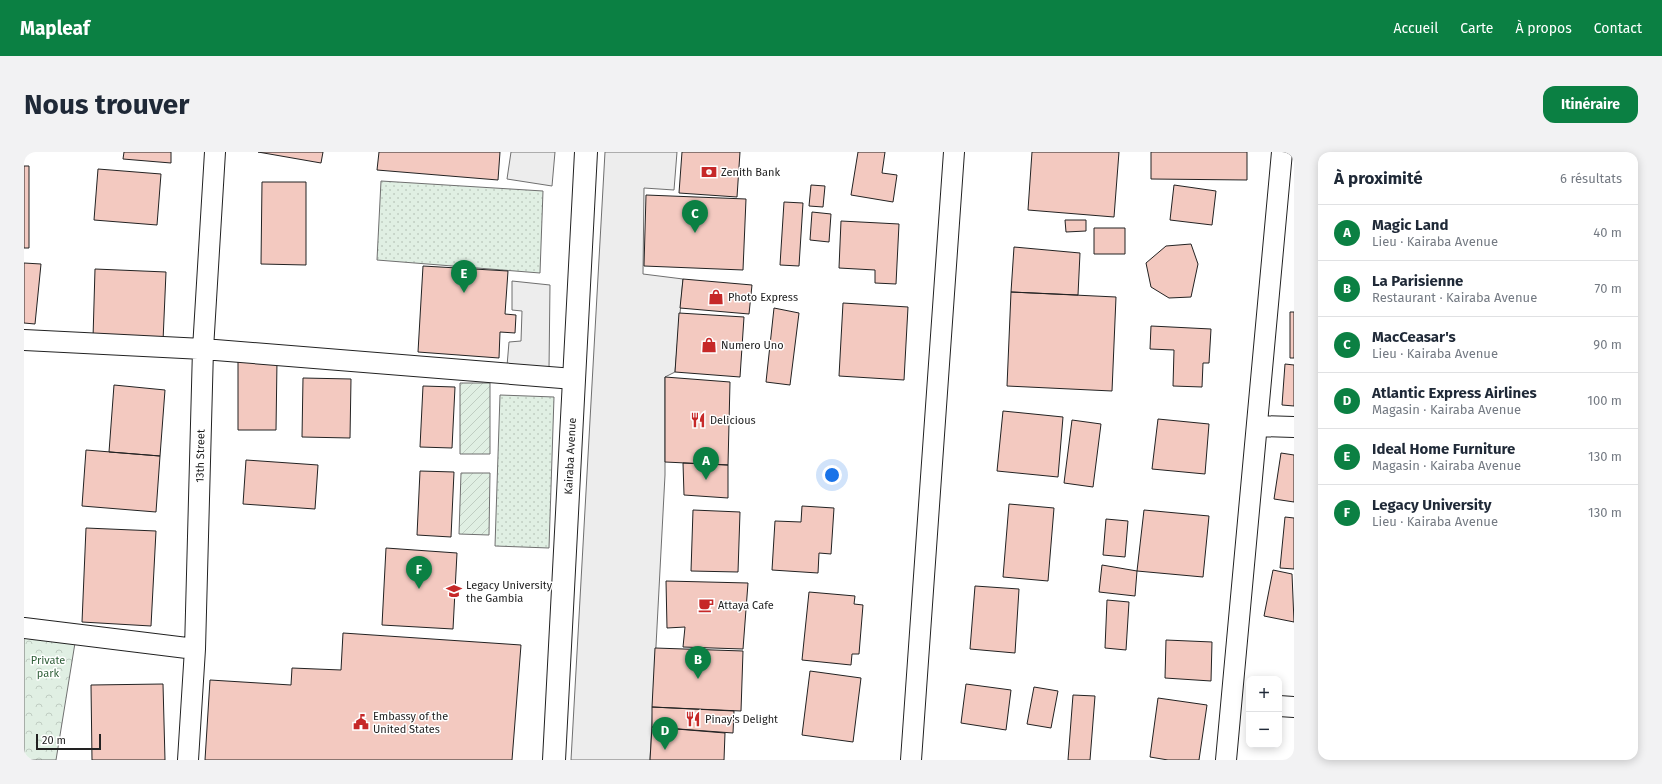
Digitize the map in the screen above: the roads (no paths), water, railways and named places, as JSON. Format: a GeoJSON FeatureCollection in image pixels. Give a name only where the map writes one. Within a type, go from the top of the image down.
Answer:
{"type":"FeatureCollection","features":[{"type":"Feature","properties":{"kind":"street","name":"13th Street"},"geometry":{"type":"LineString","coordinates":[[188,760],[195,649],[203,350],[215,152]]}},
{"type":"Feature","properties":{"kind":"street","name":"Kairaba Avenue"},"geometry":{"type":"LineString","coordinates":[[554,760],[586,152]]}},
{"type":"Feature","properties":{"kind":"street"},"geometry":{"type":"LineString","coordinates":[[911,760],[954,152]]}},
{"type":"Feature","properties":{"kind":"street"},"geometry":{"type":"LineString","coordinates":[[1226,760],[1240,704],[1258,426],[1286,159]]}},
{"type":"Feature","properties":{"kind":"street"},"geometry":{"type":"LineString","coordinates":[[24,340],[203,350],[574,379]]}},
{"type":"Feature","properties":{"kind":"street"},"geometry":{"type":"LineString","coordinates":[[1258,426],[1294,427]]}},
{"type":"Feature","properties":{"kind":"street"},"geometry":{"type":"LineString","coordinates":[[24,628],[195,649]]}},
{"type":"Feature","properties":{"kind":"street"},"geometry":{"type":"LineString","coordinates":[[1282,706],[1294,707]]}},
{"type":"Feature","properties":{"kind":"place","name":"Zenith Bank"},"geometry":{"type":"Point","coordinates":[709,172]}},
{"type":"Feature","properties":{"kind":"place","name":"MacCeasar's"},"geometry":{"type":"Point","coordinates":[695,233]}},
{"type":"Feature","properties":{"kind":"place","name":"Ideal Home Furniture"},"geometry":{"type":"Point","coordinates":[464,293]}},
{"type":"Feature","properties":{"kind":"place","name":"Photo Express"},"geometry":{"type":"Point","coordinates":[716,297]}},
{"type":"Feature","properties":{"kind":"place","name":"Numero Uno"},"geometry":{"type":"Point","coordinates":[709,345]}},
{"type":"Feature","properties":{"kind":"place","name":"Delicious"},"geometry":{"type":"Point","coordinates":[698,420]}},
{"type":"Feature","properties":{"kind":"place","name":"Magic Land"},"geometry":{"type":"Point","coordinates":[706,480]}},
{"type":"Feature","properties":{"kind":"place","name":"Legacy University"},"geometry":{"type":"Point","coordinates":[419,589]}},
{"type":"Feature","properties":{"kind":"place","name":"Legacy University the Gambia"},"geometry":{"type":"Point","coordinates":[454,591]}},
{"type":"Feature","properties":{"kind":"place","name":"Attaya Cafe"},"geometry":{"type":"Point","coordinates":[706,605]}},
{"type":"Feature","properties":{"kind":"place","name":"La Parisienne"},"geometry":{"type":"Point","coordinates":[698,679]}},
{"type":"Feature","properties":{"kind":"place","name":"Pinay's Delight"},"geometry":{"type":"Point","coordinates":[693,719]}},
{"type":"Feature","properties":{"kind":"place","name":"Embassy of the United States"},"geometry":{"type":"Point","coordinates":[361,722]}},
{"type":"Feature","properties":{"kind":"place","name":"Atlantic Express Airlines"},"geometry":{"type":"Point","coordinates":[665,750]}},
{"type":"Feature","properties":{"kind":"park label","name":"Private park"},"geometry":{"type":"Point","coordinates":[48,666]}}]}
